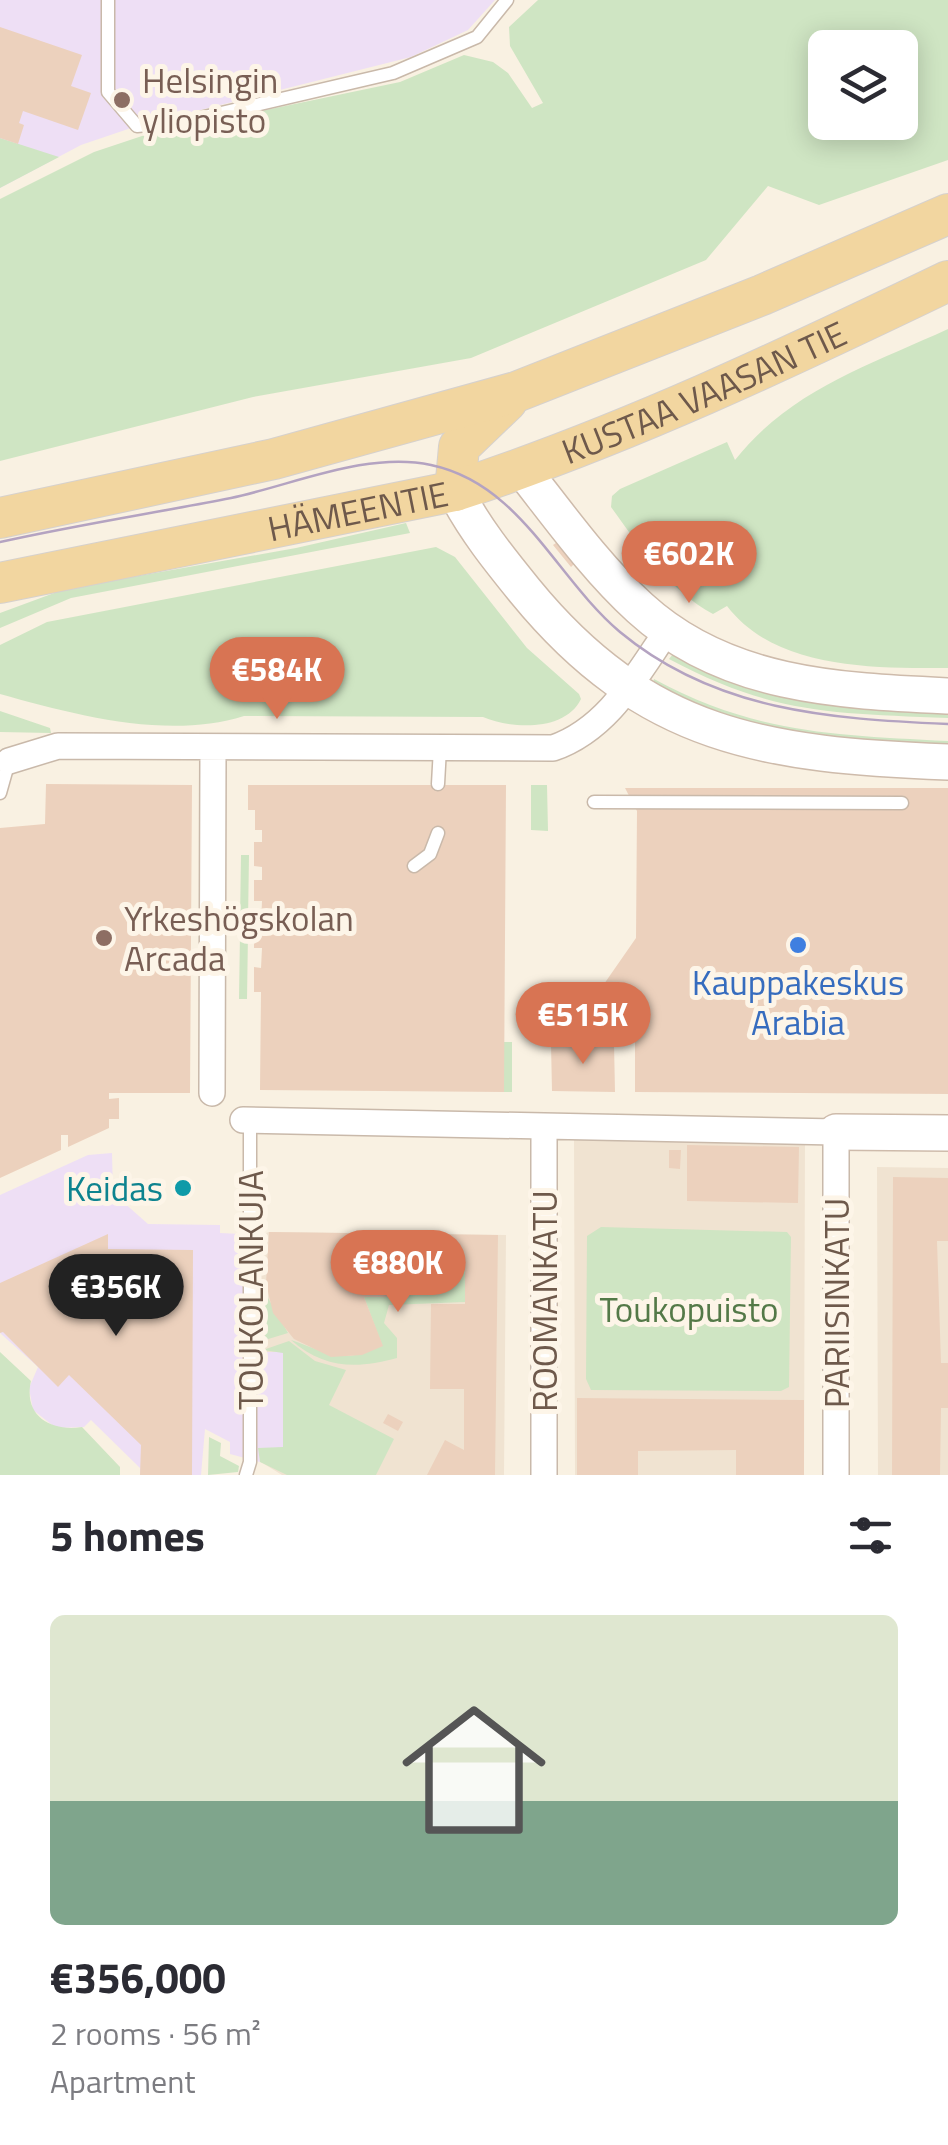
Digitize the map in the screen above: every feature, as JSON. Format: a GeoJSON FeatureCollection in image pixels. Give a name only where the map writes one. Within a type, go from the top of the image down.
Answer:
{"type":"FeatureCollection","features":[{"type":"Feature","properties":{"kind":"main road","name":"KUSTAA VAASAN TIE"},"geometry":{"type":"LineString","coordinates":[[516,392],[762,295],[948,214]]}},
{"type":"Feature","properties":{"kind":"main road","name":"KUSTAA VAASAN TIE"},"geometry":{"type":"LineString","coordinates":[[455,491],[522,469],[789,356],[948,281]]}},
{"type":"Feature","properties":{"kind":"main road","name":"HÄMEENTIE"},"geometry":{"type":"LineString","coordinates":[[0,518],[274,459],[423,422],[516,392]]}},
{"type":"Feature","properties":{"kind":"main road"},"geometry":{"type":"LineString","coordinates":[[455,491],[459,446],[516,392]]}},
{"type":"Feature","properties":{"kind":"main road"},"geometry":{"type":"LineString","coordinates":[[423,422],[475,430],[522,469],[638,607],[704,654],[750,672],[809,685],[948,696]]}},
{"type":"Feature","properties":{"kind":"main road","name":"HÄMEENTIE"},"geometry":{"type":"LineString","coordinates":[[9,584],[455,491],[472,526],[544,614],[627,690],[661,709],[757,743],[872,759],[948,762]]}},
{"type":"Feature","properties":{"kind":"main road"},"geometry":{"type":"LineString","coordinates":[[0,506],[40,507]]}},
{"type":"Feature","properties":{"kind":"main road"},"geometry":{"type":"LineString","coordinates":[[836,1132],[948,1132]]}},
{"type":"Feature","properties":{"kind":"street"},"geometry":{"type":"LineString","coordinates":[[9,761],[58,746],[213,750],[553,748],[590,729],[627,690],[668,631]]}},
{"type":"Feature","properties":{"kind":"street"},"geometry":{"type":"LineString","coordinates":[[212,1093],[213,750]]}},
{"type":"Feature","properties":{"kind":"street"},"geometry":{"type":"LineString","coordinates":[[248,1115],[836,1132]]}},
{"type":"Feature","properties":{"kind":"street","name":"ROOMANKATU"},"geometry":{"type":"LineString","coordinates":[[544,1126],[544,1475]]}},
{"type":"Feature","properties":{"kind":"street","name":"PARIISINKATU"},"geometry":{"type":"LineString","coordinates":[[836,1132],[836,1475]]}},
{"type":"Feature","properties":{"kind":"lane"},"geometry":{"type":"LineString","coordinates":[[108,0],[108,92],[137,126],[187,121],[393,73],[477,37],[507,0]]}},
{"type":"Feature","properties":{"kind":"lane"},"geometry":{"type":"LineString","coordinates":[[438,784],[440,748]]}},
{"type":"Feature","properties":{"kind":"lane"},"geometry":{"type":"LineString","coordinates":[[0,793],[9,761]]}},
{"type":"Feature","properties":{"kind":"lane"},"geometry":{"type":"LineString","coordinates":[[594,802],[902,803]]}},
{"type":"Feature","properties":{"kind":"lane"},"geometry":{"type":"LineString","coordinates":[[414,866],[430,854],[438,833]]}},
{"type":"Feature","properties":{"kind":"lane","name":"TOUKOLANKUJA"},"geometry":{"type":"LineString","coordinates":[[246,1475],[250,1462],[248,1115]]}},
{"type":"Feature","properties":{"kind":"shaded area","name":"Helsingin yliopisto"},"geometry":{"type":"Polygon","coordinates":[[[0,0],[495,0],[468,30],[411,57],[137,126],[81,145],[0,188],[0,0]]]}},
{"type":"Feature","properties":{"kind":"shaded area"},"geometry":{"type":"Polygon","coordinates":[[[574,1137],[805,1138],[804,1475],[575,1475],[574,1137]]]}},
{"type":"Feature","properties":{"kind":"shaded area"},"geometry":{"type":"Polygon","coordinates":[[[112,1153],[113,1193],[148,1224],[220,1225],[220,1233],[260,1235],[258,1352],[283,1352],[283,1448],[259,1448],[260,1462],[230,1454],[230,1442],[205,1429],[201,1475],[140,1475],[140,1468],[91,1420],[84,1427],[56,1428],[33,1410],[29,1388],[38,1367],[0,1333],[0,1195],[88,1155],[112,1153]]]}},
{"type":"Feature","properties":{"kind":"shaded area"},"geometry":{"type":"Polygon","coordinates":[[[877,1167],[948,1168],[948,1475],[878,1475],[877,1167]]]}},
{"type":"Feature","properties":{"kind":"shaded area"},"geometry":{"type":"Polygon","coordinates":[[[260,1235],[506,1235],[504,1475],[282,1475],[261,1462],[260,1235]]]}},
{"type":"Feature","properties":{"kind":"green space"},"geometry":{"type":"Polygon","coordinates":[[[538,0],[948,0],[948,160],[819,205],[768,186],[706,260],[471,358],[253,397],[0,461],[0,199],[94,152],[142,136],[400,82],[464,55],[493,62],[508,73],[532,108],[543,103],[510,46],[509,27],[538,0]]]}},
{"type":"Feature","properties":{"kind":"green space"},"geometry":{"type":"Polygon","coordinates":[[[0,138],[59,157],[0,188],[0,138]]]}},
{"type":"Feature","properties":{"kind":"green space"},"geometry":{"type":"Polygon","coordinates":[[[948,329],[948,668],[828,661],[772,643],[727,606],[713,614],[683,593],[656,566],[611,507],[612,496],[620,489],[727,442],[735,460],[757,436],[806,397],[948,329]]]}},
{"type":"Feature","properties":{"kind":"green space"},"geometry":{"type":"Polygon","coordinates":[[[406,523],[410,533],[71,598],[0,628],[0,613],[65,589],[296,548],[406,523]]]}},
{"type":"Feature","properties":{"kind":"green space"},"geometry":{"type":"Polygon","coordinates":[[[436,547],[455,557],[527,648],[579,694],[581,699],[573,710],[536,725],[508,724],[483,717],[244,716],[184,726],[90,717],[0,694],[0,645],[47,622],[436,547]]]}},
{"type":"Feature","properties":{"kind":"green space"},"geometry":{"type":"Polygon","coordinates":[[[673,654],[948,709],[948,718],[837,712],[773,701],[706,677],[669,659],[673,654]]]}},
{"type":"Feature","properties":{"kind":"green space"},"geometry":{"type":"Polygon","coordinates":[[[654,679],[727,711],[762,721],[869,737],[948,741],[948,749],[833,739],[761,726],[690,702],[653,684],[654,679]]]}},
{"type":"Feature","properties":{"kind":"green space"},"geometry":{"type":"Polygon","coordinates":[[[0,711],[50,728],[51,733],[0,732],[0,711]]]}},
{"type":"Feature","properties":{"kind":"green space"},"geometry":{"type":"Polygon","coordinates":[[[531,785],[547,785],[548,831],[531,830],[531,785]]]}},
{"type":"Feature","properties":{"kind":"green space"},"geometry":{"type":"Polygon","coordinates":[[[241,855],[249,855],[248,921],[240,921],[241,855]]]}},
{"type":"Feature","properties":{"kind":"green space"},"geometry":{"type":"Polygon","coordinates":[[[240,933],[248,933],[247,999],[239,999],[240,933]]]}},
{"type":"Feature","properties":{"kind":"green space"},"geometry":{"type":"Polygon","coordinates":[[[504,1042],[512,1042],[512,1092],[504,1092],[504,1042]]]}},
{"type":"Feature","properties":{"kind":"green space","name":"Toukopuisto"},"geometry":{"type":"Polygon","coordinates":[[[601,1227],[787,1232],[791,1237],[789,1387],[781,1391],[591,1390],[586,1379],[587,1236],[601,1227]]]}},
{"type":"Feature","properties":{"kind":"green space"},"geometry":{"type":"Polygon","coordinates":[[[401,1264],[465,1264],[465,1302],[389,1305],[384,1323],[397,1338],[397,1358],[341,1364],[316,1357],[291,1340],[345,1356],[382,1345],[364,1297],[401,1297],[401,1264]]]}},
{"type":"Feature","properties":{"kind":"green space"},"geometry":{"type":"Polygon","coordinates":[[[265,1298],[288,1333],[265,1340],[265,1298]]]}},
{"type":"Feature","properties":{"kind":"green space"},"geometry":{"type":"Polygon","coordinates":[[[289,1341],[315,1361],[346,1370],[329,1405],[394,1439],[376,1475],[287,1475],[260,1462],[258,1448],[283,1447],[283,1353],[263,1350],[289,1341]]]}},
{"type":"Feature","properties":{"kind":"green space"},"geometry":{"type":"Polygon","coordinates":[[[0,1352],[31,1381],[35,1412],[50,1424],[82,1427],[120,1467],[120,1475],[0,1475],[0,1352]]]}},
{"type":"Feature","properties":{"kind":"green space"},"geometry":{"type":"Polygon","coordinates":[[[209,1437],[221,1443],[220,1456],[239,1466],[238,1472],[208,1475],[209,1437]]]}},
{"type":"Feature","properties":{"kind":"building"},"geometry":{"type":"Polygon","coordinates":[[[0,27],[82,55],[71,86],[91,93],[78,130],[23,111],[19,123],[24,125],[18,144],[0,138],[0,27]]]}},
{"type":"Feature","properties":{"kind":"building"},"geometry":{"type":"Polygon","coordinates":[[[556,543],[574,564],[571,567],[553,545],[556,543]]]}},
{"type":"Feature","properties":{"kind":"building","name":"Yrkeshögskolan Arcada"},"geometry":{"type":"Polygon","coordinates":[[[46,784],[192,785],[190,1093],[109,1093],[109,1099],[119,1098],[119,1119],[109,1119],[109,1128],[68,1147],[68,1135],[61,1135],[61,1150],[0,1178],[0,828],[45,824],[46,784]]]}},
{"type":"Feature","properties":{"kind":"building"},"geometry":{"type":"Polygon","coordinates":[[[248,785],[506,785],[504,1092],[260,1090],[261,992],[254,992],[254,967],[261,968],[262,948],[254,948],[254,923],[261,923],[262,901],[254,901],[254,880],[262,880],[262,867],[254,866],[254,842],[262,842],[262,830],[255,830],[255,810],[248,810],[248,785]]]}},
{"type":"Feature","properties":{"kind":"building","name":"Kauppakeskus Arabia"},"geometry":{"type":"Polygon","coordinates":[[[625,788],[948,788],[948,1094],[635,1092],[635,996],[595,997],[636,938],[637,811],[625,788]]]}},
{"type":"Feature","properties":{"kind":"building"},"geometry":{"type":"Polygon","coordinates":[[[614,1043],[615,1092],[552,1091],[551,1044],[614,1043]]]}},
{"type":"Feature","properties":{"kind":"building"},"geometry":{"type":"Polygon","coordinates":[[[687,1145],[799,1147],[798,1203],[687,1201],[687,1145]]]}},
{"type":"Feature","properties":{"kind":"building"},"geometry":{"type":"Polygon","coordinates":[[[669,1150],[681,1150],[680,1169],[669,1168],[669,1150]]]}},
{"type":"Feature","properties":{"kind":"building"},"geometry":{"type":"Polygon","coordinates":[[[893,1177],[948,1178],[948,1241],[937,1241],[941,1363],[948,1363],[948,1408],[941,1408],[940,1475],[892,1475],[893,1177]]]}},
{"type":"Feature","properties":{"kind":"building"},"geometry":{"type":"Polygon","coordinates":[[[269,1232],[498,1235],[495,1475],[427,1475],[445,1440],[464,1450],[464,1389],[430,1389],[431,1304],[465,1304],[465,1264],[401,1264],[401,1297],[364,1297],[383,1346],[362,1355],[331,1357],[294,1339],[273,1313],[266,1283],[269,1232]]]}},
{"type":"Feature","properties":{"kind":"building"},"geometry":{"type":"Polygon","coordinates":[[[108,1234],[108,1249],[193,1250],[192,1475],[140,1475],[141,1445],[69,1375],[58,1387],[0,1333],[0,1283],[108,1234]]]}},
{"type":"Feature","properties":{"kind":"building"},"geometry":{"type":"Polygon","coordinates":[[[577,1398],[804,1400],[804,1475],[736,1475],[736,1450],[638,1451],[638,1475],[577,1475],[577,1398]]]}},
{"type":"Feature","properties":{"kind":"building"},"geometry":{"type":"Polygon","coordinates":[[[388,1414],[403,1422],[398,1431],[383,1423],[388,1414]]]}},
{"type":"Feature","properties":{"kind":"tram line"},"geometry":{"type":"LineString","coordinates":[[0,542],[231,498],[356,466],[381,462],[431,465],[462,475],[489,491],[535,535],[620,632],[695,679],[734,695],[817,714],[948,724]]}},
{"type":"Feature","properties":{"kind":"place","name":"Helsingin yliopisto"},"geometry":{"type":"Point","coordinates":[122,100]}},
{"type":"Feature","properties":{"kind":"place","name":"Yrkeshögskolan Arcada"},"geometry":{"type":"Point","coordinates":[104,938]}},
{"type":"Feature","properties":{"kind":"place","name":"Kauppakeskus Arabia"},"geometry":{"type":"Point","coordinates":[798,945]}},
{"type":"Feature","properties":{"kind":"place","name":"Keidas"},"geometry":{"type":"Point","coordinates":[183,1188]}}]}
